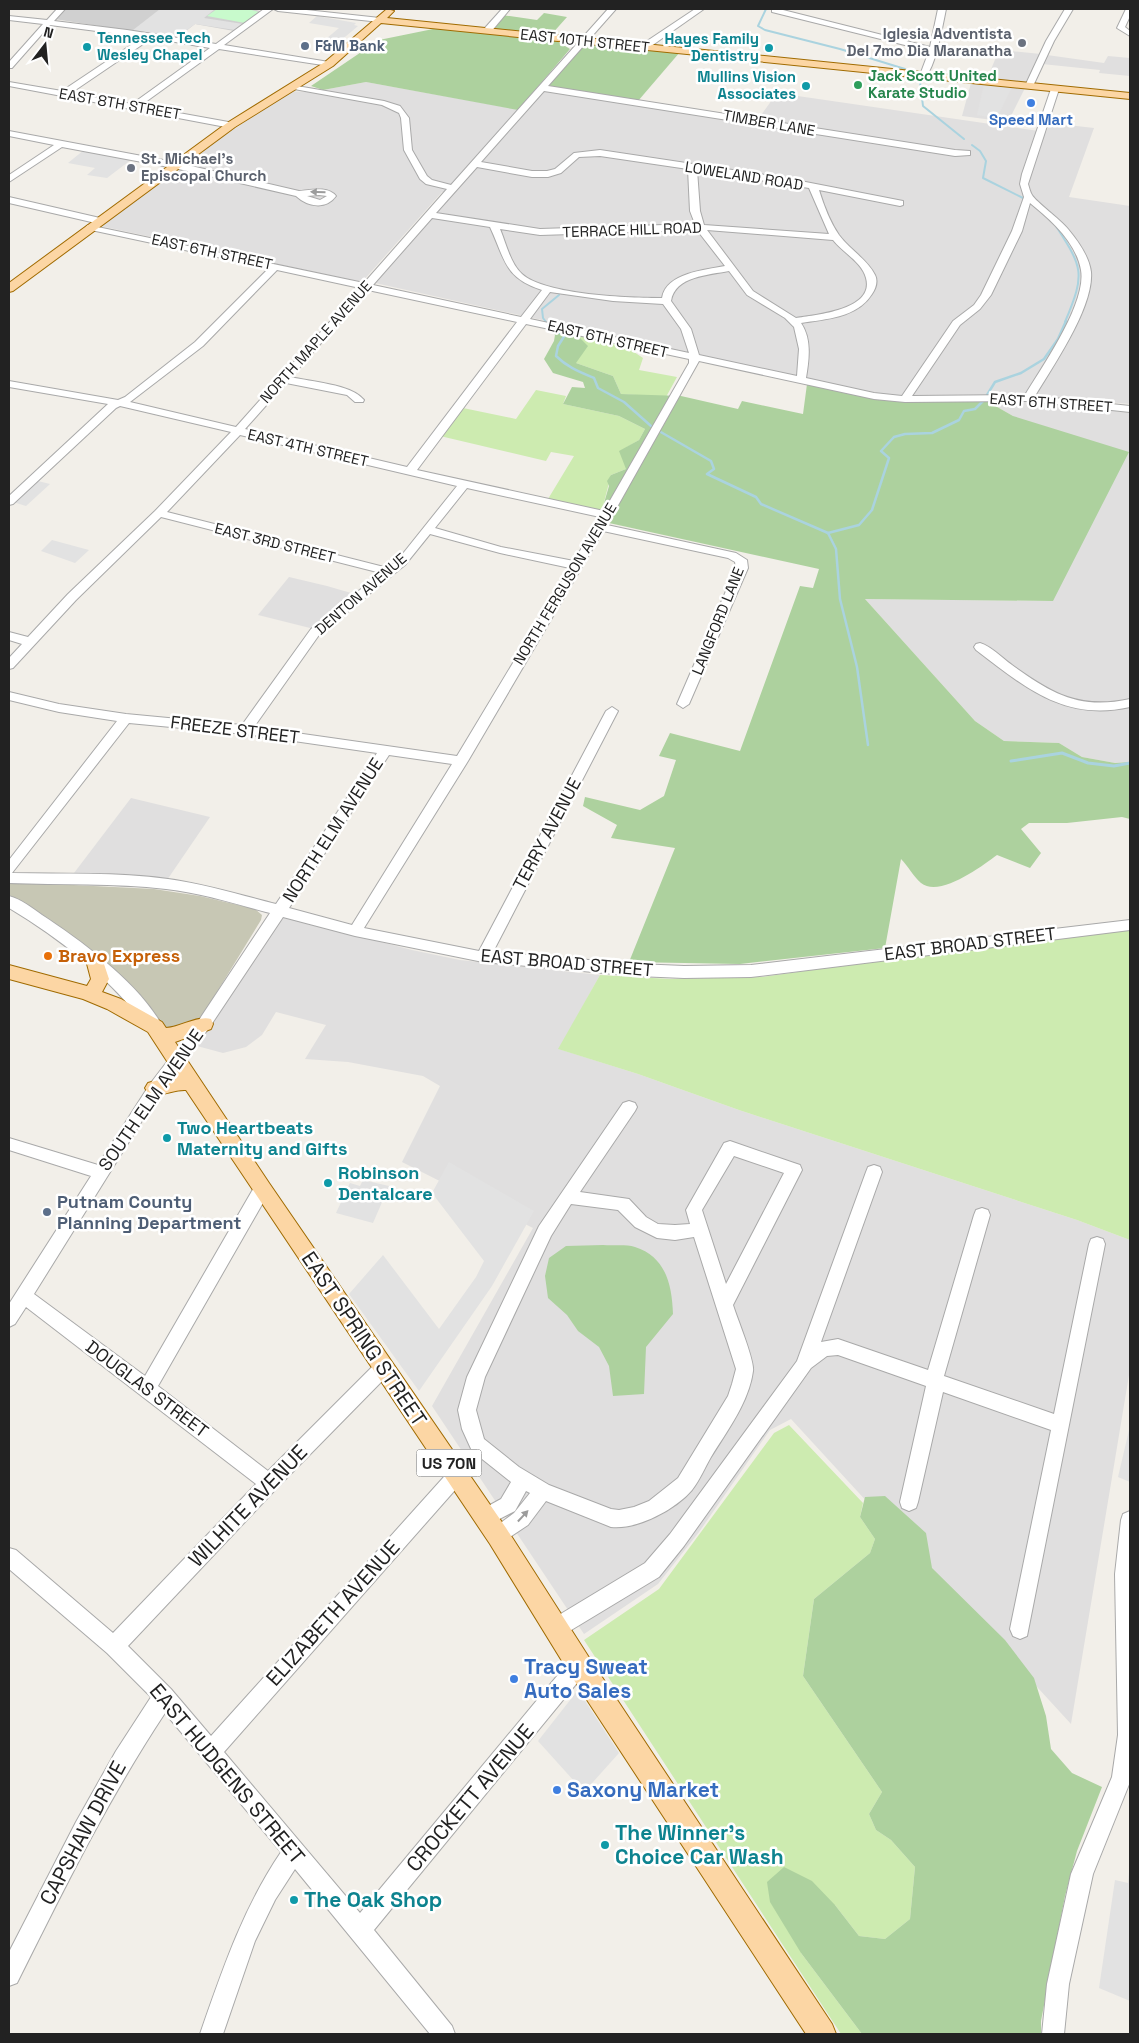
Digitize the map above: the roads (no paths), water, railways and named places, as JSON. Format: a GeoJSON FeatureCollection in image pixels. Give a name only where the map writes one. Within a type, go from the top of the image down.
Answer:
{"type":"FeatureCollection","features":[{"type":"Feature","properties":{"kind":"main road"},"geometry":{"type":"LineString","coordinates":[[9,288],[231,125],[329,64],[393,9],[398,16],[415,23]]}},
{"type":"Feature","properties":{"kind":"main road","name":"EAST 10TH STREET"},"geometry":{"type":"LineString","coordinates":[[380,20],[1130,96]]}},
{"type":"Feature","properties":{"kind":"main road"},"geometry":{"type":"LineString","coordinates":[[362,36],[390,27],[433,25]]}},
{"type":"Feature","properties":{"kind":"main road"},"geometry":{"type":"LineString","coordinates":[[91,995],[100,979],[95,960]]}},
{"type":"Feature","properties":{"kind":"main road","name":"EAST SPRING STREET"},"geometry":{"type":"LineString","coordinates":[[9,972],[91,995],[114,1004],[158,1031],[262,1189],[492,1527],[579,1666],[822,2034]]}},
{"type":"Feature","properties":{"kind":"main road"},"geometry":{"type":"LineString","coordinates":[[158,1031],[180,1034],[204,1024]]}},
{"type":"Feature","properties":{"kind":"main road"},"geometry":{"type":"LineString","coordinates":[[155,1088],[180,1082],[193,1083]]}},
{"type":"Feature","properties":{"kind":"street"},"geometry":{"type":"LineString","coordinates":[[9,66],[61,9]]}},
{"type":"Feature","properties":{"kind":"street"},"geometry":{"type":"LineString","coordinates":[[134,107],[269,9]]}},
{"type":"Feature","properties":{"kind":"street","name":"EAST 10TH STREET"},"geometry":{"type":"LineString","coordinates":[[278,9],[380,20]]}},
{"type":"Feature","properties":{"kind":"street"},"geometry":{"type":"LineString","coordinates":[[487,31],[506,9]]}},
{"type":"Feature","properties":{"kind":"street","name":"NORTH MAPLE AVENUE"},"geometry":{"type":"LineString","coordinates":[[9,664],[72,597],[159,513],[237,432],[612,9]]}},
{"type":"Feature","properties":{"kind":"street"},"geometry":{"type":"LineString","coordinates":[[644,47],[700,9]]}},
{"type":"Feature","properties":{"kind":"street"},"geometry":{"type":"LineString","coordinates":[[924,75],[933,50],[942,9]]}},
{"type":"Feature","properties":{"kind":"street"},"geometry":{"type":"LineString","coordinates":[[1029,86],[1050,41],[1069,9]]}},
{"type":"Feature","properties":{"kind":"street"},"geometry":{"type":"LineString","coordinates":[[1130,9],[1121,28],[1130,34]]}},
{"type":"Feature","properties":{"kind":"street"},"geometry":{"type":"LineString","coordinates":[[775,10],[933,50]]}},
{"type":"Feature","properties":{"kind":"street"},"geometry":{"type":"LineString","coordinates":[[9,18],[49,21],[329,64]]}},
{"type":"Feature","properties":{"kind":"street"},"geometry":{"type":"LineString","coordinates":[[64,94],[150,36]]}},
{"type":"Feature","properties":{"kind":"street","name":"EAST 8TH STREET"},"geometry":{"type":"LineString","coordinates":[[9,84],[231,125]]}},
{"type":"Feature","properties":{"kind":"street"},"geometry":{"type":"LineString","coordinates":[[294,87],[384,103],[397,108],[405,118],[408,150],[423,177],[430,182],[452,188]]}},
{"type":"Feature","properties":{"kind":"street","name":"TIMBER LANE"},"geometry":{"type":"LineString","coordinates":[[542,88],[729,116],[880,142],[955,153],[967,153]]}},
{"type":"Feature","properties":{"kind":"street"},"geometry":{"type":"LineString","coordinates":[[905,399],[956,323],[977,307],[986,295],[1017,231],[1028,197],[1024,184],[1026,174],[1056,89]]}},
{"type":"Feature","properties":{"kind":"street"},"geometry":{"type":"LineString","coordinates":[[9,134],[174,165],[298,194]]}},
{"type":"Feature","properties":{"kind":"street"},"geometry":{"type":"LineString","coordinates":[[9,179],[62,143]]}},
{"type":"Feature","properties":{"kind":"street","name":"LOWELAND ROAD"},"geometry":{"type":"LineString","coordinates":[[475,164],[532,174],[548,174],[558,171],[577,155],[593,153],[813,187],[835,237],[853,253],[872,279],[871,288],[866,298],[849,310],[794,321]]}},
{"type":"Feature","properties":{"kind":"street"},"geometry":{"type":"LineString","coordinates":[[692,167],[694,211],[700,227],[730,268],[758,300],[794,321],[806,354],[801,380]]}},
{"type":"Feature","properties":{"kind":"street"},"geometry":{"type":"LineString","coordinates":[[813,187],[900,203]]}},
{"type":"Feature","properties":{"kind":"street"},"geometry":{"type":"LineString","coordinates":[[1028,197],[1046,210],[1071,239],[1086,271],[1086,283],[1061,345],[1028,398]]}},
{"type":"Feature","properties":{"kind":"street","name":"EAST 6TH STREET"},"geometry":{"type":"LineString","coordinates":[[9,200],[95,224],[276,266],[874,396],[905,399],[1028,398],[1130,409]]}},
{"type":"Feature","properties":{"kind":"street","name":"TERRACE HILL ROAD"},"geometry":{"type":"LineString","coordinates":[[429,215],[540,232],[700,227],[835,237]]}},
{"type":"Feature","properties":{"kind":"street"},"geometry":{"type":"LineString","coordinates":[[494,226],[515,272],[529,283],[547,289],[601,297],[644,302],[666,302]]}},
{"type":"Feature","properties":{"kind":"street"},"geometry":{"type":"LineString","coordinates":[[9,502],[112,406],[129,399],[199,344],[276,266]]}},
{"type":"Feature","properties":{"kind":"street"},"geometry":{"type":"LineString","coordinates":[[694,358],[692,343],[685,325],[666,302],[668,291],[675,283],[730,268]]}},
{"type":"Feature","properties":{"kind":"street"},"geometry":{"type":"LineString","coordinates":[[410,471],[547,289]]}},
{"type":"Feature","properties":{"kind":"street","name":"NORTH FERGUSON AVENUE"},"geometry":{"type":"LineString","coordinates":[[356,931],[461,761],[600,527],[694,363],[694,358]]}},
{"type":"Feature","properties":{"kind":"street"},"geometry":{"type":"LineString","coordinates":[[284,379],[350,393],[358,400]]}},
{"type":"Feature","properties":{"kind":"street","name":"EAST 4TH STREET"},"geometry":{"type":"LineString","coordinates":[[9,384],[119,404],[606,515]]}},
{"type":"Feature","properties":{"kind":"street","name":"DENTON AVENUE"},"geometry":{"type":"LineString","coordinates":[[245,730],[315,632],[330,618],[391,572],[428,530],[464,484]]}},
{"type":"Feature","properties":{"kind":"street","name":"EAST 3RD STREET"},"geometry":{"type":"LineString","coordinates":[[159,513],[391,572]]}},
{"type":"Feature","properties":{"kind":"street","name":"LANGFORD LANE"},"geometry":{"type":"LineString","coordinates":[[600,527],[732,555],[741,560],[742,568],[684,704]]}},
{"type":"Feature","properties":{"kind":"street"},"geometry":{"type":"LineString","coordinates":[[428,530],[500,550],[576,565]]}},
{"type":"Feature","properties":{"kind":"street"},"geometry":{"type":"LineString","coordinates":[[9,636],[30,642]]}},
{"type":"Feature","properties":{"kind":"street"},"geometry":{"type":"LineString","coordinates":[[980,647],[1032,687],[1063,702],[1096,707],[1130,703]]}},
{"type":"Feature","properties":{"kind":"street","name":"FREEZE STREET"},"geometry":{"type":"LineString","coordinates":[[9,696],[59,708],[126,718],[245,730],[461,761]]}},
{"type":"Feature","properties":{"kind":"street","name":"TERRY AVENUE"},"geometry":{"type":"LineString","coordinates":[[483,957],[612,711]]}},
{"type":"Feature","properties":{"kind":"street"},"geometry":{"type":"LineString","coordinates":[[9,869],[126,718]]}},
{"type":"Feature","properties":{"kind":"street","name":"NORTH ELM AVENUE"},"geometry":{"type":"LineString","coordinates":[[281,909],[385,751]]}},
{"type":"Feature","properties":{"kind":"street","name":"EAST BROAD STREET"},"geometry":{"type":"LineString","coordinates":[[9,878],[131,881],[167,884],[204,890],[281,909],[356,931],[483,957],[646,971],[751,971],[1130,925]]}},
{"type":"Feature","properties":{"kind":"street"},"geometry":{"type":"LineString","coordinates":[[9,901],[44,923],[95,960],[138,1003],[158,1031]]}},
{"type":"Feature","properties":{"kind":"street","name":"SOUTH ELM AVENUE"},"geometry":{"type":"LineString","coordinates":[[9,1319],[100,1172],[155,1088],[204,1024],[281,909]]}},
{"type":"Feature","properties":{"kind":"street"},"geometry":{"type":"LineString","coordinates":[[629,1106],[546,1231],[476,1377],[467,1410],[470,1429],[478,1445],[544,1491],[619,1519],[635,1516],[656,1507],[685,1484],[735,1400],[745,1369],[724,1306],[694,1210],[730,1148],[794,1170],[724,1306]]}},
{"type":"Feature","properties":{"kind":"street"},"geometry":{"type":"LineString","coordinates":[[9,1144],[100,1172]]}},
{"type":"Feature","properties":{"kind":"street"},"geometry":{"type":"LineString","coordinates":[[804,1365],[874,1172]]}},
{"type":"Feature","properties":{"kind":"street"},"geometry":{"type":"LineString","coordinates":[[147,1388],[262,1189]]}},
{"type":"Feature","properties":{"kind":"street"},"geometry":{"type":"LineString","coordinates":[[567,1197],[623,1204],[637,1221],[650,1229],[665,1234],[700,1229]]}},
{"type":"Feature","properties":{"kind":"street"},"geometry":{"type":"LineString","coordinates":[[909,1502],[935,1389],[934,1380],[982,1215]]}},
{"type":"Feature","properties":{"kind":"street"},"geometry":{"type":"LineString","coordinates":[[1020,1629],[1096,1244]]}},
{"type":"Feature","properties":{"kind":"street","name":"DOUGLAS STREET"},"geometry":{"type":"LineString","coordinates":[[24,1296],[269,1483]]}},
{"type":"Feature","properties":{"kind":"street"},"geometry":{"type":"LineString","coordinates":[[556,1628],[652,1570],[683,1532],[804,1365],[817,1350],[827,1347],[838,1347],[1061,1426]]}},
{"type":"Feature","properties":{"kind":"street","name":"WILHITE AVENUE"},"geometry":{"type":"LineString","coordinates":[[114,1646],[269,1483],[383,1368]]}},
{"type":"Feature","properties":{"kind":"street","name":"ELIZABETH AVENUE"},"geometry":{"type":"LineString","coordinates":[[210,1752],[457,1475]]}},
{"type":"Feature","properties":{"kind":"street"},"geometry":{"type":"LineString","coordinates":[[492,1527],[523,1478]]}},
{"type":"Feature","properties":{"kind":"street"},"geometry":{"type":"LineString","coordinates":[[492,1527],[522,1519],[544,1491]]}},
{"type":"Feature","properties":{"kind":"street"},"geometry":{"type":"LineString","coordinates":[[1053,2034],[1058,1984],[1082,1874],[1122,1777],[1128,1734],[1125,1574],[1130,1520]]}},
{"type":"Feature","properties":{"kind":"street","name":"EAST HUDGENS STREET"},"geometry":{"type":"LineString","coordinates":[[9,1558],[114,1646],[164,1696],[360,1930],[444,2034]]}},
{"type":"Feature","properties":{"kind":"street","name":"CROCKETT AVENUE"},"geometry":{"type":"LineString","coordinates":[[360,1930],[579,1666]]}},
{"type":"Feature","properties":{"kind":"street","name":"CAPSHAW DRIVE"},"geometry":{"type":"LineString","coordinates":[[9,1975],[110,1781],[164,1696]]}},
{"type":"Feature","properties":{"kind":"street"},"geometry":{"type":"LineString","coordinates":[[215,2031],[238,1955],[253,1919],[272,1882],[294,1852]]}},
{"type":"Feature","properties":{"kind":"waterway"},"geometry":{"type":"LineString","coordinates":[[766,9],[758,26],[765,30],[840,49],[905,69],[908,72]]}},
{"type":"Feature","properties":{"kind":"waterway"},"geometry":{"type":"LineString","coordinates":[[913,76],[920,82],[923,106],[964,139]]}},
{"type":"Feature","properties":{"kind":"waterway"},"geometry":{"type":"LineString","coordinates":[[972,145],[980,151],[986,161],[983,178],[1023,198]]}},
{"type":"Feature","properties":{"kind":"waterway"},"geometry":{"type":"LineString","coordinates":[[1054,223],[1071,250],[1078,271],[1076,292],[1065,322]]}},
{"type":"Feature","properties":{"kind":"waterway"},"geometry":{"type":"LineString","coordinates":[[546,322],[543,318],[542,309],[559,295]]}},
{"type":"Feature","properties":{"kind":"waterway"},"geometry":{"type":"LineString","coordinates":[[987,395],[995,382],[1021,373],[1044,359],[1058,339],[1066,321]]}},
{"type":"Feature","properties":{"kind":"waterway"},"geometry":{"type":"LineString","coordinates":[[552,329],[565,335],[558,346],[556,356],[560,360],[594,378],[598,388],[624,402],[651,426]]}},
{"type":"Feature","properties":{"kind":"waterway"},"geometry":{"type":"LineString","coordinates":[[828,533],[859,525],[872,510],[889,458],[881,451],[894,437],[905,434],[932,433],[959,420],[964,411],[975,409],[983,401]]}},
{"type":"Feature","properties":{"kind":"waterway"},"geometry":{"type":"LineString","coordinates":[[659,431],[711,461],[714,469],[707,474],[756,497],[761,504],[828,533]]}},
{"type":"Feature","properties":{"kind":"waterway"},"geometry":{"type":"LineString","coordinates":[[828,533],[836,549],[840,599],[857,667],[868,745]]}},
{"type":"Feature","properties":{"kind":"waterway"},"geometry":{"type":"LineString","coordinates":[[1011,761],[1062,753],[1088,763],[1114,766],[1130,763]]}},
{"type":"Feature","properties":{"kind":"place","name":"Iglesia Adventista Del 7mo Dia Maranatha"},"geometry":{"type":"Point","coordinates":[1022,43]}},
{"type":"Feature","properties":{"kind":"place","name":"F&M Bank"},"geometry":{"type":"Point","coordinates":[305,46]}},
{"type":"Feature","properties":{"kind":"place","name":"Tennessee Tech Wesley Chapel"},"geometry":{"type":"Point","coordinates":[87,47]}},
{"type":"Feature","properties":{"kind":"place","name":"Hayes Family Dentistry"},"geometry":{"type":"Point","coordinates":[769,48]}},
{"type":"Feature","properties":{"kind":"place","name":"Jack Scott United Karate Studio"},"geometry":{"type":"Point","coordinates":[858,85]}},
{"type":"Feature","properties":{"kind":"place","name":"Mullins Vision Associates"},"geometry":{"type":"Point","coordinates":[806,86]}},
{"type":"Feature","properties":{"kind":"place","name":"Speed Mart"},"geometry":{"type":"Point","coordinates":[1031,103]}},
{"type":"Feature","properties":{"kind":"place","name":"St. Michael's Episcopal Church"},"geometry":{"type":"Point","coordinates":[131,168]}},
{"type":"Feature","properties":{"kind":"place","name":"Bravo Express"},"geometry":{"type":"Point","coordinates":[48,956]}},
{"type":"Feature","properties":{"kind":"place","name":"Two Heartbeats Maternity and Gifts"},"geometry":{"type":"Point","coordinates":[167,1138]}},
{"type":"Feature","properties":{"kind":"place","name":"Robinson Dentalcare"},"geometry":{"type":"Point","coordinates":[328,1183]}},
{"type":"Feature","properties":{"kind":"place","name":"Putnam County Planning Department"},"geometry":{"type":"Point","coordinates":[47,1212]}},
{"type":"Feature","properties":{"kind":"place","name":"Tracy Sweat Auto Sales"},"geometry":{"type":"Point","coordinates":[514,1679]}},
{"type":"Feature","properties":{"kind":"place","name":"Saxony Market"},"geometry":{"type":"Point","coordinates":[557,1790]}},
{"type":"Feature","properties":{"kind":"place","name":"The Winner's Choice Car Wash"},"geometry":{"type":"Point","coordinates":[605,1845]}},
{"type":"Feature","properties":{"kind":"place","name":"The Oak Shop"},"geometry":{"type":"Point","coordinates":[294,1900]}}]}
